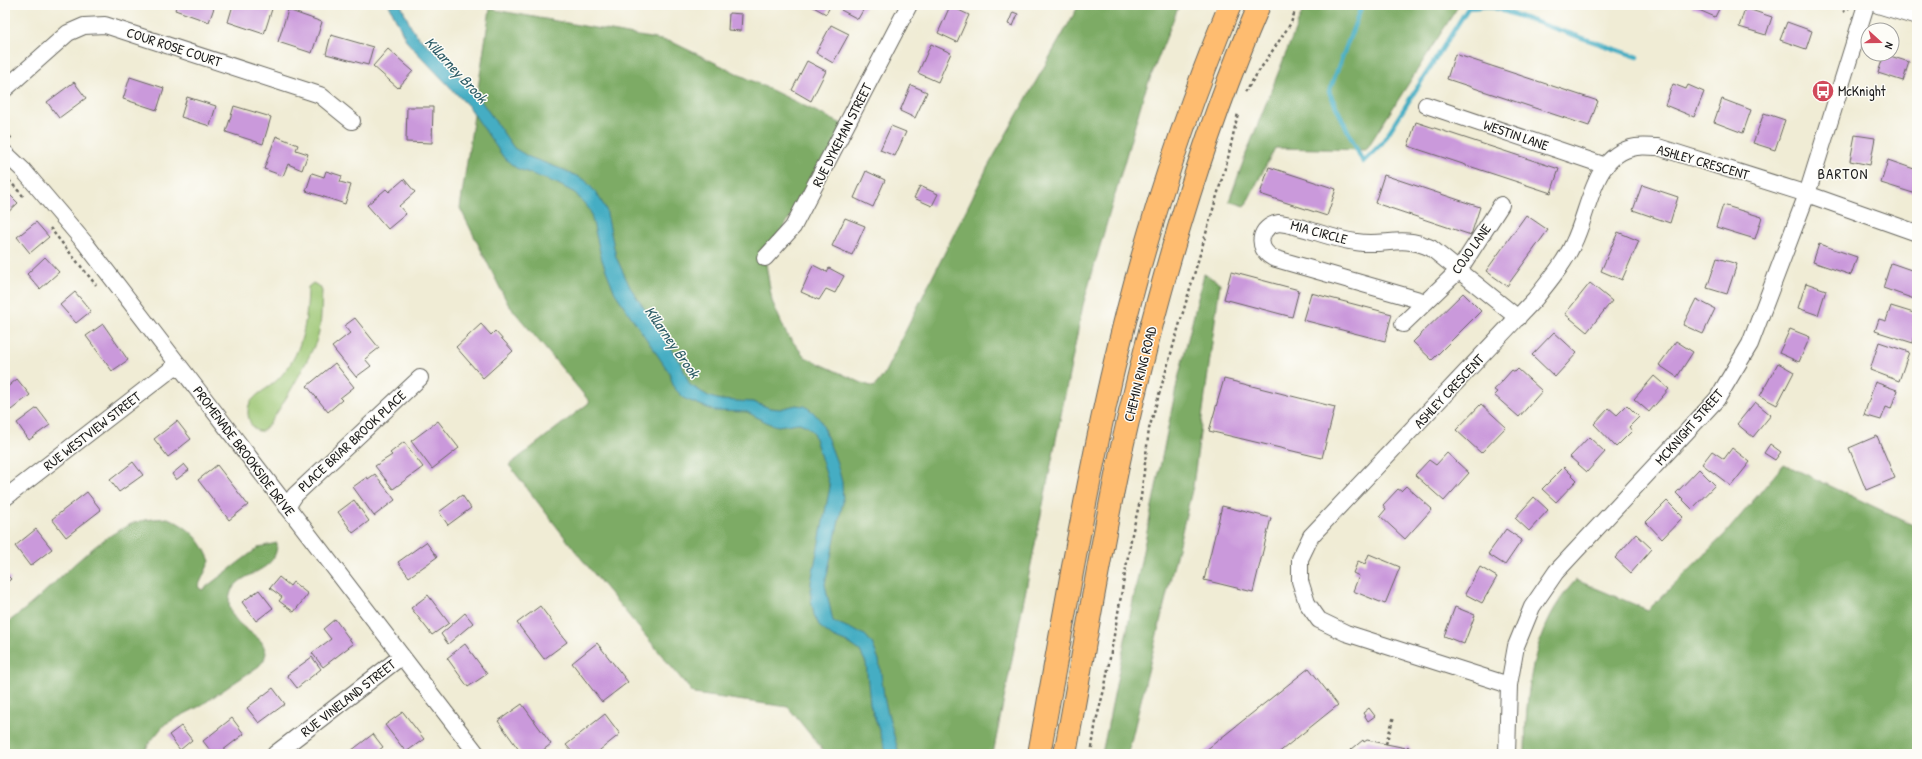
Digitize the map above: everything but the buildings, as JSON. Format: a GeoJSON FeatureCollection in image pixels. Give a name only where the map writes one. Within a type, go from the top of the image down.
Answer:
{"type":"FeatureCollection","features":[{"type":"Feature","properties":{"kind":"highway","name":"CHEMIN RING ROAD"},"geometry":{"type":"LineString","coordinates":[[1039,754],[1094,458],[1111,378],[1134,289],[1158,208],[1198,88],[1230,5]]}},
{"type":"Feature","properties":{"kind":"highway","name":"CHEMIN RING ROAD"},"geometry":{"type":"LineString","coordinates":[[1065,754],[1122,449],[1154,313],[1208,136],[1259,5]]}},
{"type":"Feature","properties":{"kind":"highway"},"geometry":{"type":"LineString","coordinates":[[1247,34],[1262,5]]}},
{"type":"Feature","properties":{"kind":"street","name":"RUE DYKEMAN STREET"},"geometry":{"type":"LineString","coordinates":[[766,258],[793,227],[909,5]]}},
{"type":"Feature","properties":{"kind":"street","name":"MCKNIGHT STREET"},"geometry":{"type":"LineString","coordinates":[[1507,754],[1509,686],[1516,646],[1529,613],[1556,572],[1717,399],[1750,344],[1806,194],[1866,5]]}},
{"type":"Feature","properties":{"kind":"street"},"geometry":{"type":"LineString","coordinates":[[1878,5],[1917,17]]}},
{"type":"Feature","properties":{"kind":"street","name":"COUR ROSE COURT"},"geometry":{"type":"LineString","coordinates":[[5,88],[68,33],[84,26],[105,25],[320,95],[352,121]]}},
{"type":"Feature","properties":{"kind":"street","name":"WESTIN LANE"},"geometry":{"type":"LineString","coordinates":[[1426,105],[1606,166]]}},
{"type":"Feature","properties":{"kind":"street","name":"ASHLEY CRESCENT"},"geometry":{"type":"LineString","coordinates":[[1509,686],[1346,633],[1319,620],[1307,603],[1300,581],[1300,559],[1311,536],[1518,318],[1557,271],[1574,244],[1598,176],[1615,156],[1636,147],[1658,147],[1806,194],[1917,233]]}},
{"type":"Feature","properties":{"kind":"street","name":"PROMENADE BROOKSIDE DRIVE"},"geometry":{"type":"LineString","coordinates":[[5,153],[23,170],[85,243],[477,754]]}},
{"type":"Feature","properties":{"kind":"street","name":"COJO LANE"},"geometry":{"type":"LineString","coordinates":[[1403,324],[1459,270],[1501,205]]}},
{"type":"Feature","properties":{"kind":"street","name":"MIA CIRCLE"},"geometry":{"type":"LineString","coordinates":[[1426,302],[1268,256],[1262,247],[1262,236],[1268,226],[1279,222],[1356,242],[1371,243],[1403,240],[1417,242],[1431,248],[1518,318]]}},
{"type":"Feature","properties":{"kind":"street","name":"RUE WESTVIEW STREET"},"geometry":{"type":"LineString","coordinates":[[8,490],[178,364]]}},
{"type":"Feature","properties":{"kind":"street","name":"PLACE BRIAR BROOK PLACE"},"geometry":{"type":"LineString","coordinates":[[287,506],[295,495],[420,378]]}},
{"type":"Feature","properties":{"kind":"street","name":"RUE VINELAND STREET"},"geometry":{"type":"LineString","coordinates":[[275,754],[402,656]]}},
{"type":"Feature","properties":{"kind":"path"},"geometry":{"type":"LineString","coordinates":[[1244,95],[1291,23],[1297,5]]}},
{"type":"Feature","properties":{"kind":"path"},"geometry":{"type":"LineString","coordinates":[[1091,754],[1132,534],[1141,497],[1149,429],[1228,158],[1239,108]]}},
{"type":"Feature","properties":{"kind":"path"},"geometry":{"type":"LineString","coordinates":[[5,176],[25,199]]}},
{"type":"Feature","properties":{"kind":"path"},"geometry":{"type":"LineString","coordinates":[[48,226],[96,286]]}},
{"type":"Feature","properties":{"kind":"path"},"geometry":{"type":"LineString","coordinates":[[1386,744],[1394,716]]}},
{"type":"Feature","properties":{"kind":"green space"},"geometry":{"type":"Polygon","coordinates":[[[1079,5],[1179,5],[1144,94],[1083,305],[993,754],[826,754],[788,707],[694,694],[580,557],[509,465],[590,402],[508,304],[460,208],[490,9],[672,42],[846,126],[765,258],[772,301],[786,333],[805,357],[874,387],[883,376],[986,170],[1079,5]]]}},
{"type":"Feature","properties":{"kind":"green space"},"geometry":{"type":"Polygon","coordinates":[[[1305,5],[1459,5],[1366,150],[1275,148],[1245,206],[1229,201],[1246,154],[1305,5]]]}},
{"type":"Feature","properties":{"kind":"green space"},"geometry":{"type":"Polygon","coordinates":[[[1204,274],[1220,283],[1193,486],[1128,754],[1102,754],[1177,383],[1204,274]]]}},
{"type":"Feature","properties":{"kind":"green space"},"geometry":{"type":"Polygon","coordinates":[[[313,283],[320,287],[322,291],[321,321],[317,339],[283,404],[267,426],[262,431],[258,431],[253,427],[250,421],[248,413],[249,405],[254,397],[273,384],[285,371],[298,350],[305,326],[308,287],[313,283]]]}},
{"type":"Feature","properties":{"kind":"green space"},"geometry":{"type":"Polygon","coordinates":[[[1784,464],[1917,527],[1917,754],[1525,754],[1527,707],[1530,684],[1540,639],[1549,618],[1561,598],[1576,580],[1648,610],[1725,534],[1784,464]]]}},
{"type":"Feature","properties":{"kind":"green space"},"geometry":{"type":"Polygon","coordinates":[[[168,518],[189,530],[199,540],[207,553],[210,561],[198,587],[202,590],[259,547],[277,543],[275,554],[270,562],[263,568],[237,583],[231,591],[229,601],[232,615],[236,620],[262,642],[266,653],[264,660],[259,666],[200,706],[165,724],[150,742],[143,754],[5,754],[5,624],[36,600],[80,559],[112,535],[129,525],[138,522],[168,518]]]}},
{"type":"Feature","properties":{"kind":"water"},"geometry":{"type":"Polygon","coordinates":[[[389,5],[401,5],[411,27],[420,39],[443,57],[479,98],[514,148],[529,157],[564,170],[585,180],[597,194],[606,209],[616,257],[630,287],[681,364],[690,385],[710,397],[721,400],[753,402],[770,408],[780,409],[796,405],[805,406],[821,421],[837,463],[842,482],[843,502],[825,584],[833,621],[865,635],[872,643],[879,660],[885,702],[899,754],[887,754],[870,704],[866,663],[860,651],[850,644],[833,637],[820,627],[814,615],[811,599],[811,582],[830,487],[813,432],[807,426],[799,423],[778,426],[770,424],[747,412],[715,411],[685,399],[674,388],[669,372],[615,293],[602,260],[590,210],[575,193],[556,183],[516,168],[504,158],[469,107],[407,42],[389,5]]]}},
{"type":"Feature","properties":{"kind":"waterway"},"geometry":{"type":"LineString","coordinates":[[1362,5],[1329,92],[1363,162],[1382,143],[1468,8],[1489,6],[1638,57]]}},
{"type":"Feature","properties":{"kind":"place","name":"McKnight"},"geometry":{"type":"Point","coordinates":[1823,91]}},
{"type":"Feature","properties":{"kind":"district","name":"BARTON"},"geometry":{"type":"Point","coordinates":[1843,174]}},
{"type":"Feature","properties":{"kind":"water label","name":"Killarney Brook"},"geometry":{"type":"Point","coordinates":[456,70]}},
{"type":"Feature","properties":{"kind":"water label","name":"Killarney Brook"},"geometry":{"type":"Point","coordinates":[672,342]}}]}
